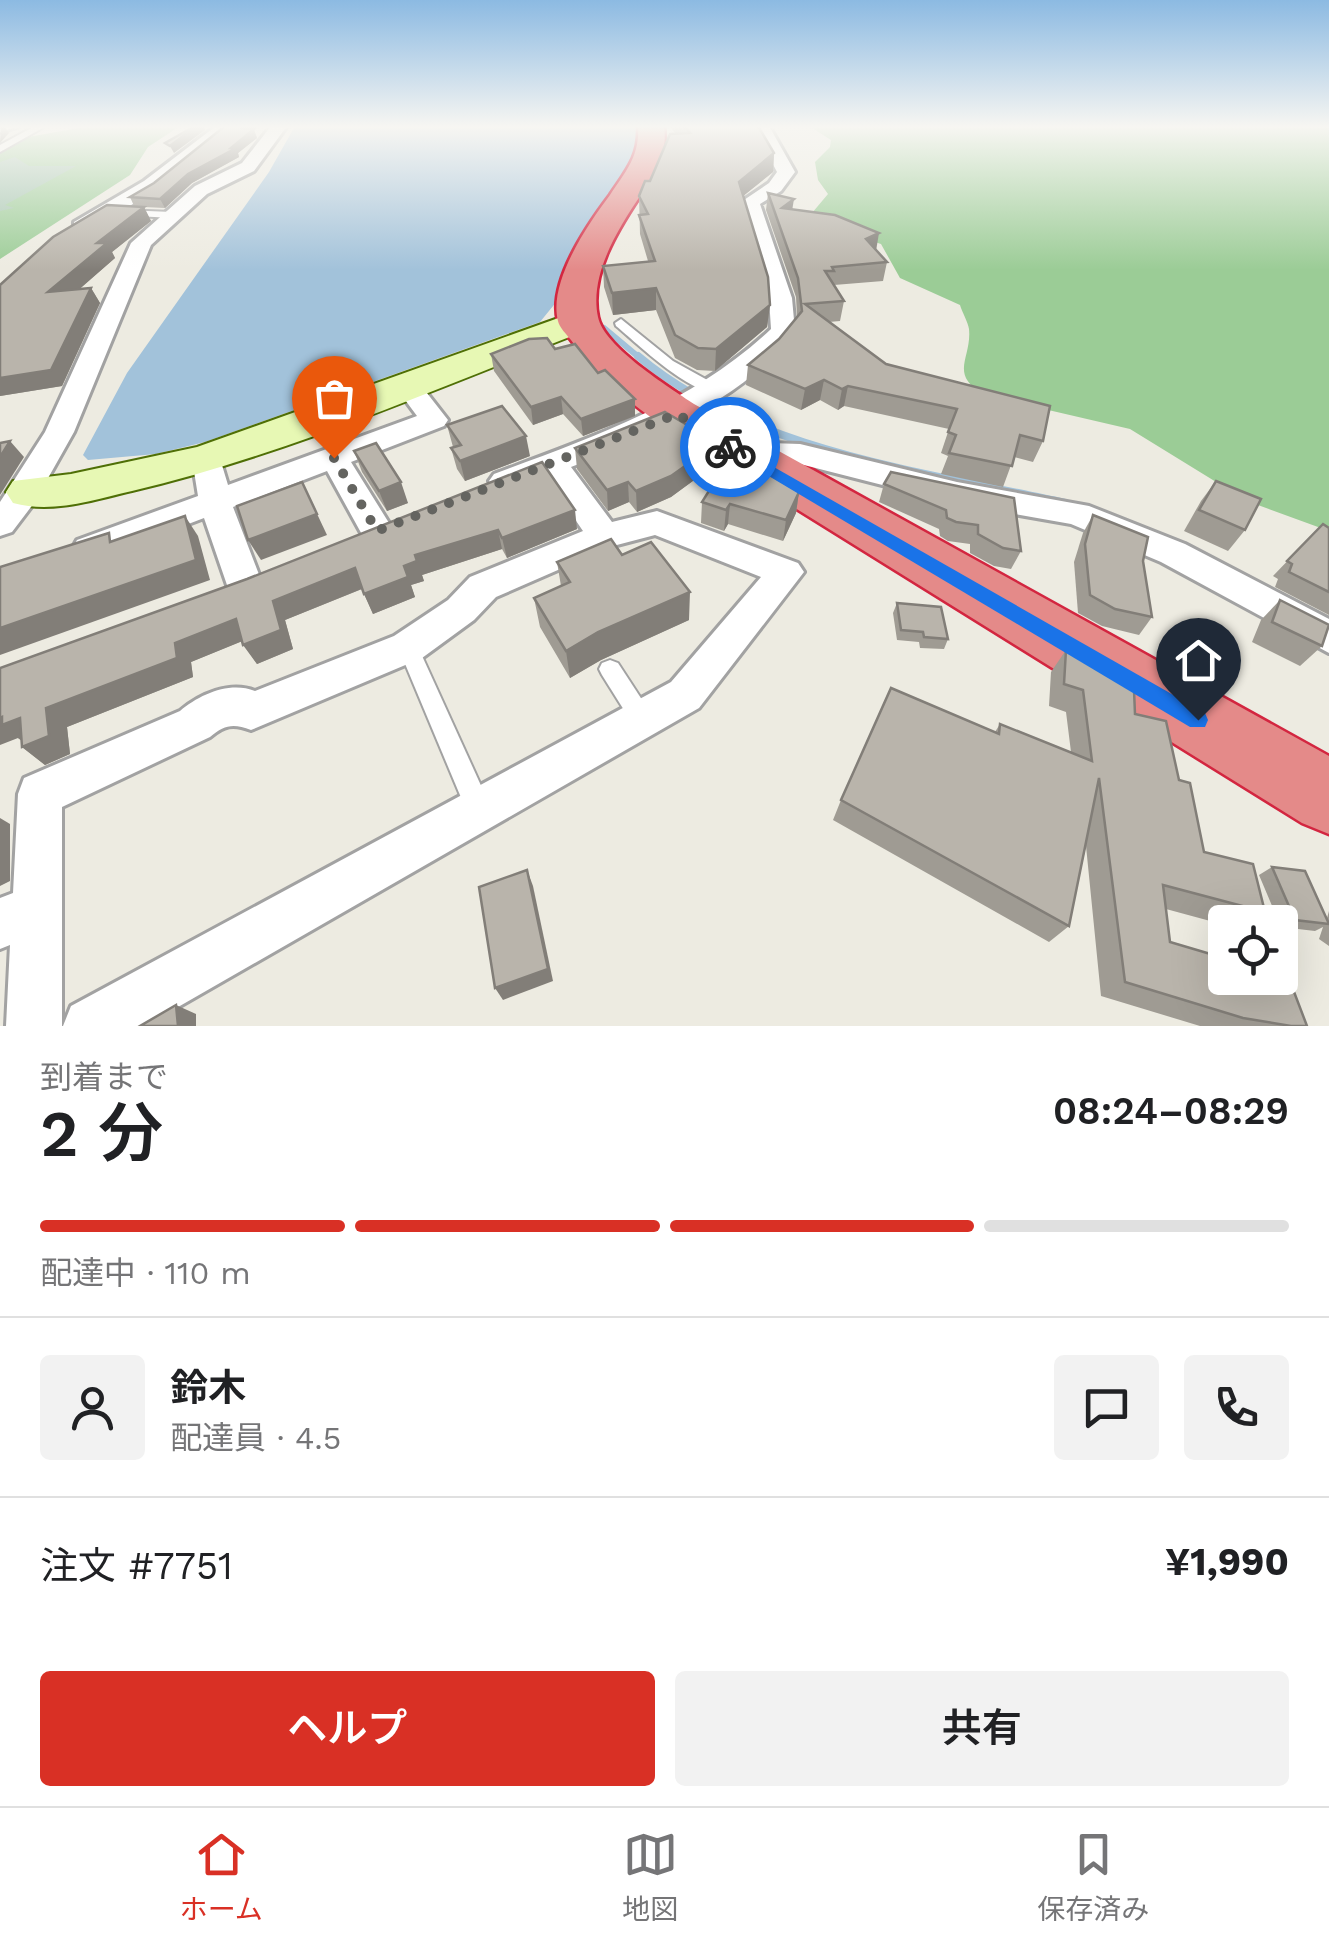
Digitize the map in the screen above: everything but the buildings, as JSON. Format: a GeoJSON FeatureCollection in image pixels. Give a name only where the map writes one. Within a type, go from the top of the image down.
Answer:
{"type":"FeatureCollection","features":[{"type":"Feature","properties":{"kind":"highway"},"geometry":{"type":"LineString","coordinates":[[640,174],[588,252],[580,274],[615,369],[696,402],[738,452],[1329,796]]}},
{"type":"Feature","properties":{"kind":"street"},"geometry":{"type":"LineString","coordinates":[[66,236],[163,174]]}},
{"type":"Feature","properties":{"kind":"street"},"geometry":{"type":"LineString","coordinates":[[0,524],[28,492],[66,423],[141,243],[201,190],[233,174]]}},
{"type":"Feature","properties":{"kind":"street"},"geometry":{"type":"LineString","coordinates":[[475,492],[696,402],[784,331],[786,304],[753,224],[750,202],[775,187],[785,174]]}},
{"type":"Feature","properties":{"kind":"street"},"geometry":{"type":"LineString","coordinates":[[28,492],[106,483],[207,459],[408,385],[600,323]]}},
{"type":"Feature","properties":{"kind":"street"},"geometry":{"type":"LineString","coordinates":[[89,550],[434,420],[408,385]]}},
{"type":"Feature","properties":{"kind":"street"},"geometry":{"type":"LineString","coordinates":[[738,452],[800,454],[957,493],[1077,514],[1173,552],[1329,637]]}},
{"type":"Feature","properties":{"kind":"street"},"geometry":{"type":"LineString","coordinates":[[334,458],[377,531]]}},
{"type":"Feature","properties":{"kind":"street"},"geometry":{"type":"LineString","coordinates":[[207,459],[215,502],[245,585]]}},
{"type":"Feature","properties":{"kind":"street"},"geometry":{"type":"LineString","coordinates":[[552,462],[604,536]]}},
{"type":"Feature","properties":{"kind":"street"},"geometry":{"type":"LineString","coordinates":[[344,544],[410,518]]}},
{"type":"Feature","properties":{"kind":"street"},"geometry":{"type":"LineString","coordinates":[[34,1026],[18,916],[40,794],[195,724],[210,712],[242,704],[252,711],[408,646],[461,610],[483,587],[604,536],[657,523],[786,572],[685,695],[91,1026]]}},
{"type":"Feature","properties":{"kind":"street"},"geometry":{"type":"LineString","coordinates":[[209,598],[278,571]]}},
{"type":"Feature","properties":{"kind":"lane"},"geometry":{"type":"LineString","coordinates":[[105,212],[172,215]]}},
{"type":"Feature","properties":{"kind":"lane"},"geometry":{"type":"LineString","coordinates":[[408,646],[479,810]]}},
{"type":"Feature","properties":{"kind":"lane"},"geometry":{"type":"LineString","coordinates":[[610,669],[642,719]]}},
{"type":"Feature","properties":{"kind":"green space"},"geometry":{"type":"Polygon","coordinates":[[[0,174],[131,174],[130,175],[0,259],[0,174]]]}},
{"type":"Feature","properties":{"kind":"green space"},"geometry":{"type":"Polygon","coordinates":[[[0,174],[62,174],[5,205],[14,208],[0,211],[0,174]]]}},
{"type":"Feature","properties":{"kind":"green space"},"geometry":{"type":"Polygon","coordinates":[[[817,174],[1329,174],[1329,531],[1247,501],[1130,429],[984,395],[973,387],[964,372],[969,329],[960,305],[900,278],[881,244],[830,228],[812,213],[828,194],[817,174]]]}},
{"type":"Feature","properties":{"kind":"water"},"geometry":{"type":"Polygon","coordinates":[[[268,174],[629,174],[562,295],[540,322],[205,442],[156,454],[88,460],[83,455],[127,373],[268,174]]]}},
{"type":"Feature","properties":{"kind":"waterway"},"geometry":{"type":"LineString","coordinates":[[595,326],[604,328],[641,359]]}},
{"type":"Feature","properties":{"kind":"waterway"},"geometry":{"type":"LineString","coordinates":[[638,356],[683,388],[732,415],[785,436],[898,468],[1065,503]]}},
{"type":"Feature","properties":{"kind":"way so far"},"geometry":{"type":"LineString","coordinates":[[334,458],[377,531],[677,414],[730,447]]}},
{"type":"Feature","properties":{"kind":"route"},"geometry":{"type":"LineString","coordinates":[[730,447],[1198,720]]}}]}
